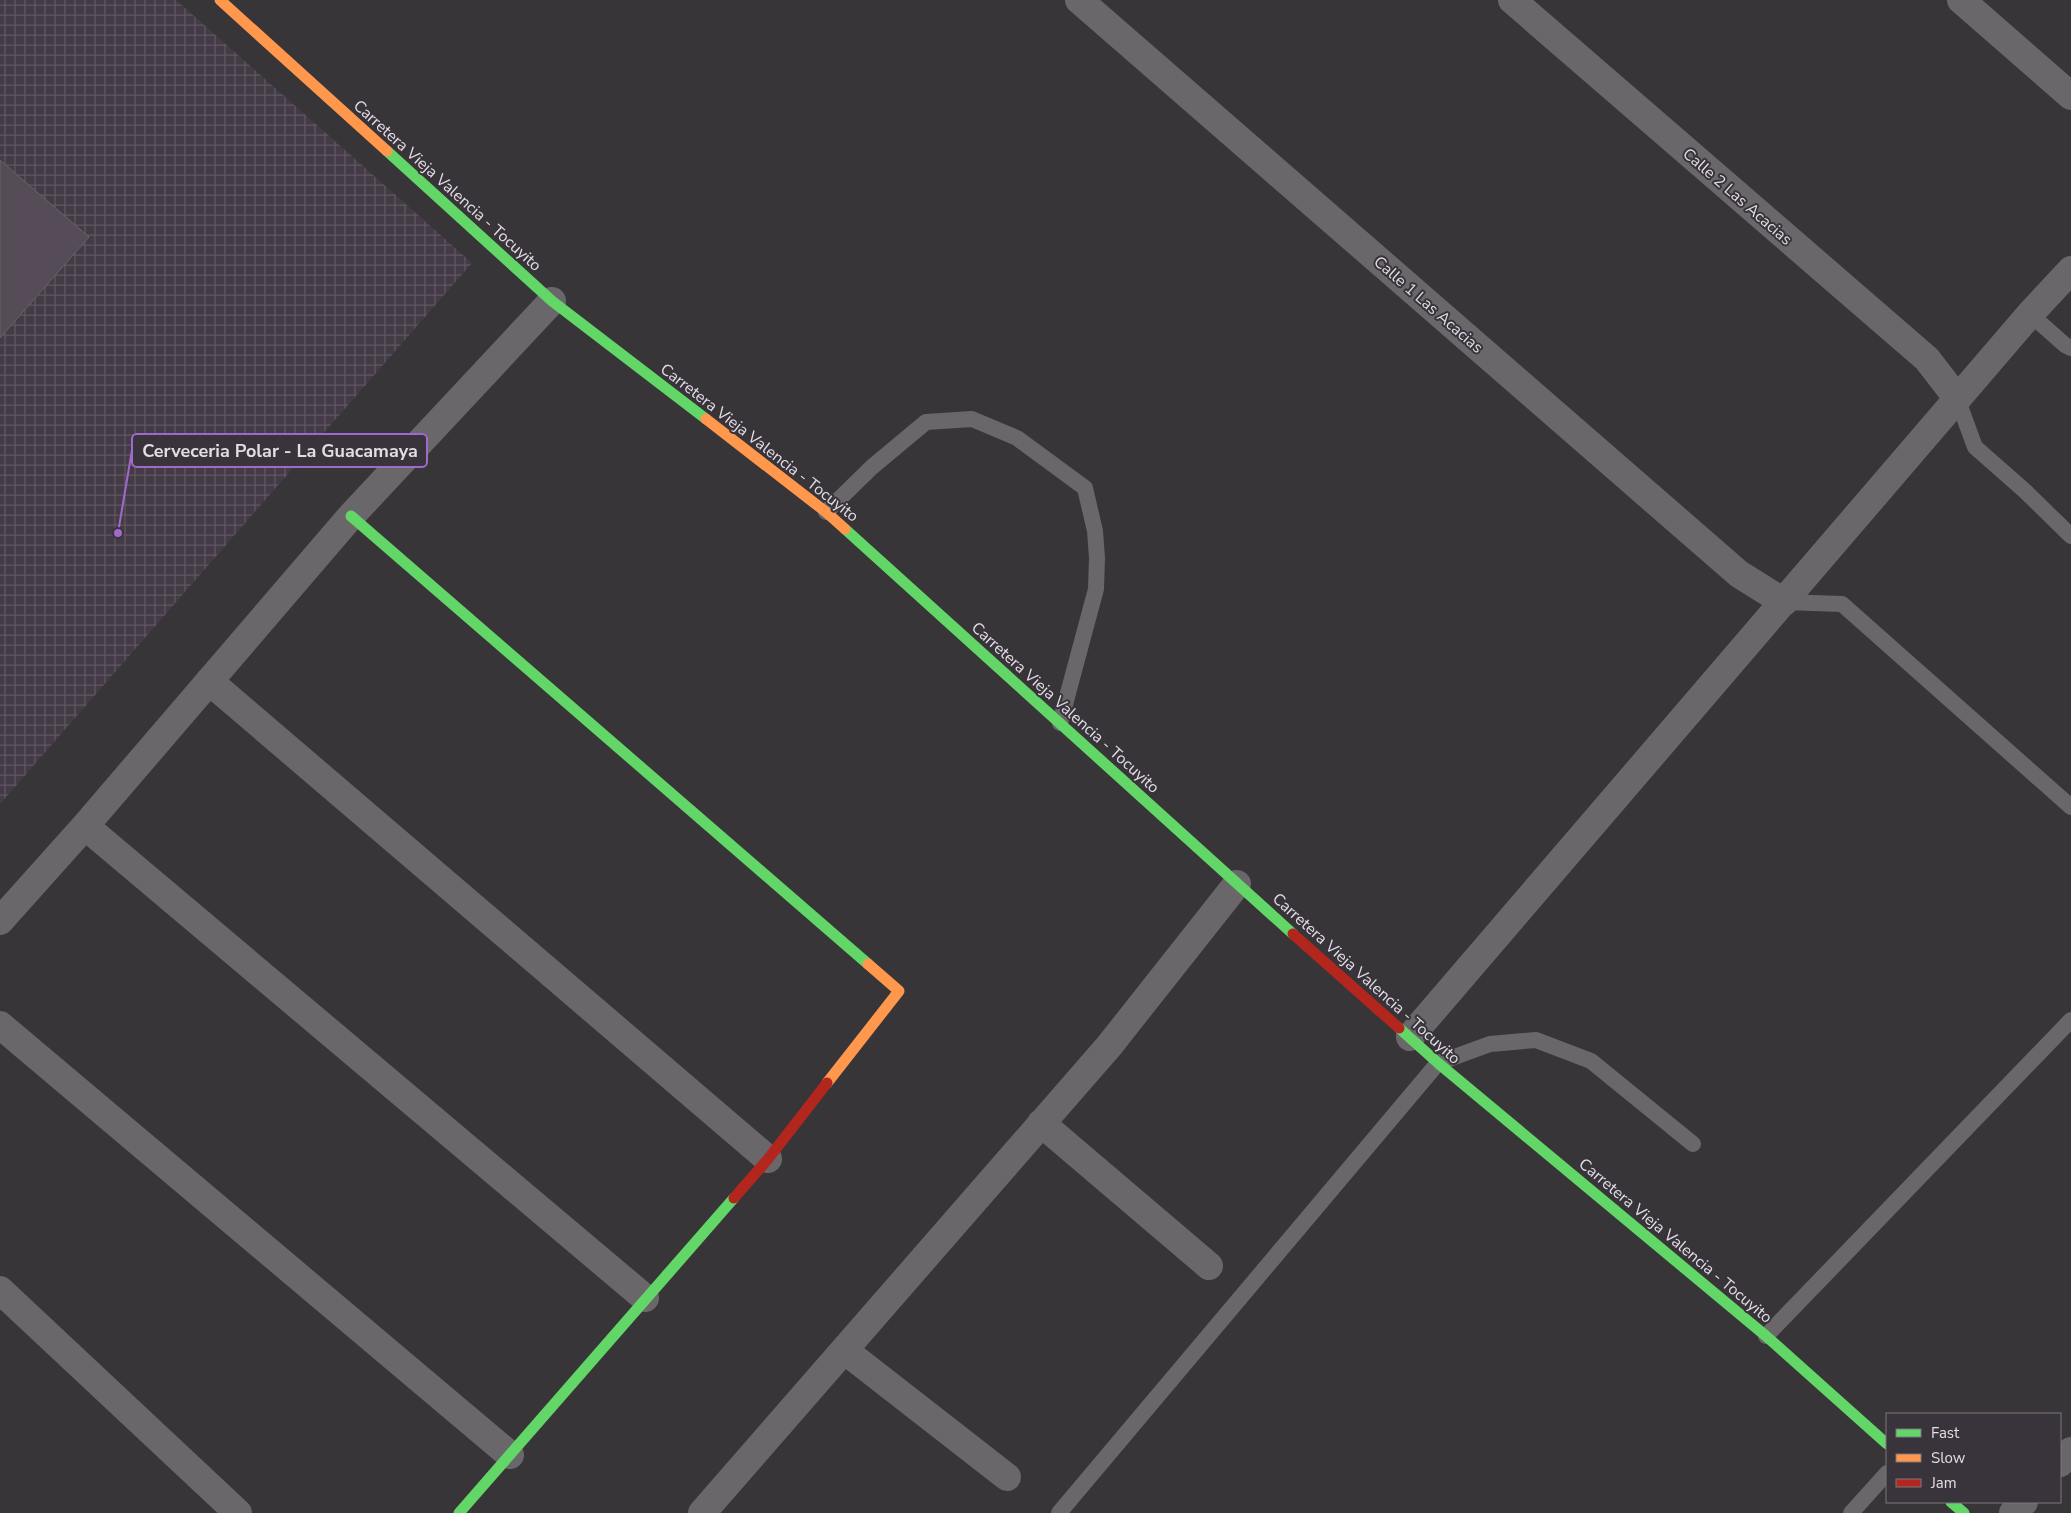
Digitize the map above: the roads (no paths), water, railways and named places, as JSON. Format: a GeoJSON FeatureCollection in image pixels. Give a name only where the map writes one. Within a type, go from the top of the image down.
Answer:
{"type":"FeatureCollection","features":[{"type":"Feature","properties":{"kind":"street","name":"Carretera Vieja Valencia - Tocuyito"},"geometry":{"type":"LineString","coordinates":[[220,0],[552,301],[826,512],[1236,884],[1410,1037],[1438,1064],[1766,1336],[1886,1443]]}},
{"type":"Feature","properties":{"kind":"street","name":"Calle 1 Las Acacias"},"geometry":{"type":"LineString","coordinates":[[1079,0],[1739,574],[1784,602]]}},
{"type":"Feature","properties":{"kind":"street","name":"Calle 2 Las Acacias"},"geometry":{"type":"LineString","coordinates":[[1512,0],[1927,359],[1958,398]]}},
{"type":"Feature","properties":{"kind":"street"},"geometry":{"type":"LineString","coordinates":[[1961,0],[2071,96]]}},
{"type":"Feature","properties":{"kind":"street"},"geometry":{"type":"LineString","coordinates":[[1410,1037],[2030,314],[2071,270]]}},
{"type":"Feature","properties":{"kind":"street"},"geometry":{"type":"LineString","coordinates":[[0,921],[85,826],[351,516],[552,301]]}},
{"type":"Feature","properties":{"kind":"street"},"geometry":{"type":"LineString","coordinates":[[351,516],[899,991],[768,1159],[459,1513]]}},
{"type":"Feature","properties":{"kind":"street"},"geometry":{"type":"LineString","coordinates":[[210,681],[768,1159]]}},
{"type":"Feature","properties":{"kind":"street"},"geometry":{"type":"LineString","coordinates":[[85,826],[646,1298]]}},
{"type":"Feature","properties":{"kind":"street"},"geometry":{"type":"LineString","coordinates":[[702,1513],[1109,1046],[1236,884]]}},
{"type":"Feature","properties":{"kind":"street"},"geometry":{"type":"LineString","coordinates":[[0,1025],[510,1455]]}},
{"type":"Feature","properties":{"kind":"street"},"geometry":{"type":"LineString","coordinates":[[1042,1123],[1209,1266]]}},
{"type":"Feature","properties":{"kind":"street"},"geometry":{"type":"LineString","coordinates":[[0,1290],[238,1513]]}},
{"type":"Feature","properties":{"kind":"street"},"geometry":{"type":"LineString","coordinates":[[844,1350],[1007,1478]]}},
{"type":"Feature","properties":{"kind":"street"},"geometry":{"type":"LineString","coordinates":[[2061,1462],[2071,1451]]}},
{"type":"Feature","properties":{"kind":"street"},"geometry":{"type":"LineString","coordinates":[[1953,1503],[1964,1513]]}},
{"type":"Feature","properties":{"kind":"street"},"geometry":{"type":"LineString","coordinates":[[2013,1513],[2023,1503]]}},
{"type":"Feature","properties":{"kind":"lane"},"geometry":{"type":"LineString","coordinates":[[2030,314],[2065,345],[2071,348]]}},
{"type":"Feature","properties":{"kind":"lane"},"geometry":{"type":"LineString","coordinates":[[1958,398],[1975,447],[2025,491],[2071,536]]}},
{"type":"Feature","properties":{"kind":"lane"},"geometry":{"type":"LineString","coordinates":[[826,512],[872,467],[926,422],[972,419],[981,422],[1017,438],[1085,488],[1095,531],[1097,558],[1096,589],[1060,723]]}},
{"type":"Feature","properties":{"kind":"lane"},"geometry":{"type":"LineString","coordinates":[[1784,602],[1842,604],[2071,807]]}},
{"type":"Feature","properties":{"kind":"lane"},"geometry":{"type":"LineString","coordinates":[[1766,1336],[2071,1020]]}},
{"type":"Feature","properties":{"kind":"lane"},"geometry":{"type":"LineString","coordinates":[[1059,1513],[1438,1064],[1490,1044],[1536,1040],[1590,1062],[1693,1144]]}},
{"type":"Feature","properties":{"kind":"lane"},"geometry":{"type":"LineString","coordinates":[[1851,1513],[1886,1474]]}},
{"type":"Feature","properties":{"kind":"place","name":"Cerveceria Polar - La Guacamaya"},"geometry":{"type":"Point","coordinates":[118,533]}}]}
